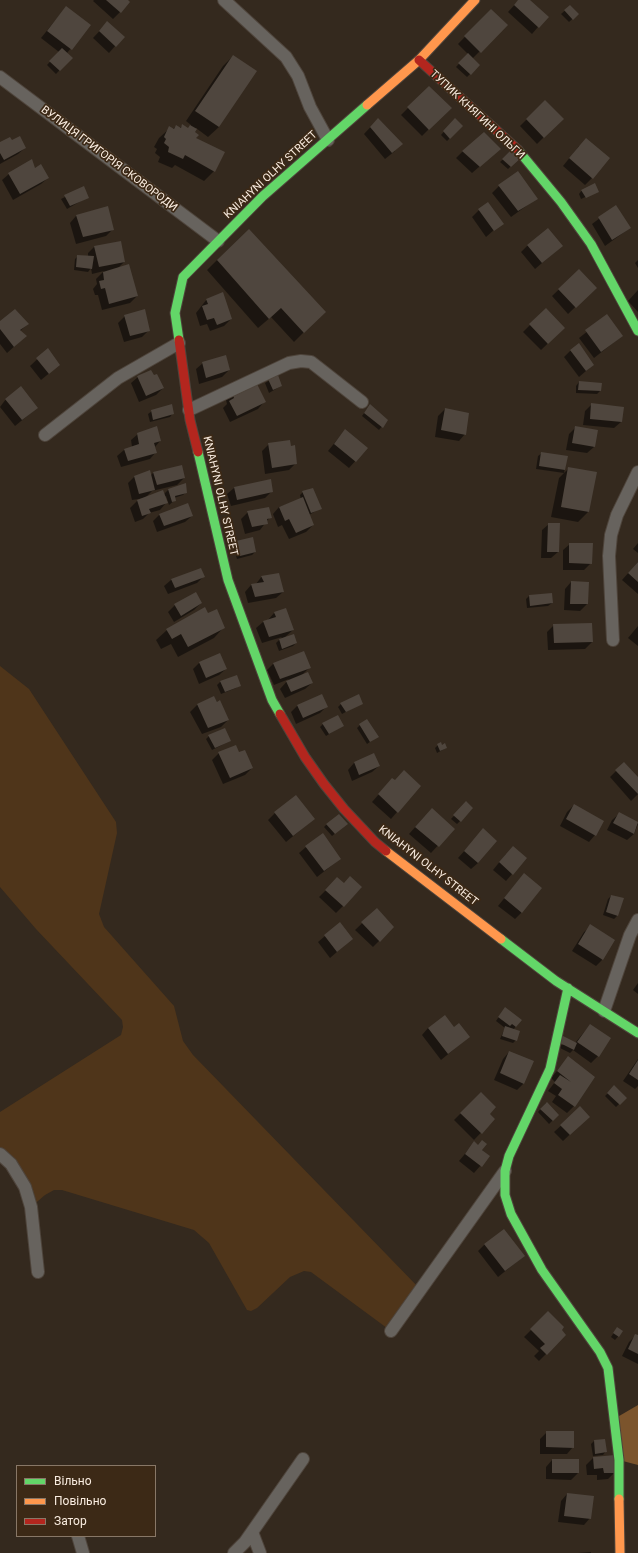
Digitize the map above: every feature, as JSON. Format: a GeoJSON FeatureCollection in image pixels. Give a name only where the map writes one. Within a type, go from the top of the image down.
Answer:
{"type":"FeatureCollection","features":[{"type":"Feature","properties":{"kind":"street"},"geometry":{"type":"LineString","coordinates":[[224,0],[286,57],[298,76],[310,107],[328,140]]}},
{"type":"Feature","properties":{"kind":"street","name":"KNIAHYNI OLHY STREET"},"geometry":{"type":"LineString","coordinates":[[475,0],[419,60],[263,196],[183,277],[175,314],[189,410],[228,580],[272,700],[305,757],[344,809],[375,842],[568,988],[638,1033]]}},
{"type":"Feature","properties":{"kind":"street","name":"ТУПИК КНЯГИНІ ОЛЬГИ"},"geometry":{"type":"LineString","coordinates":[[419,60],[516,148],[561,202],[591,244],[638,331]]}},
{"type":"Feature","properties":{"kind":"street","name":"ВУЛИЦЯ ГРИГОРІЯ СКОВОРОДИ"},"geometry":{"type":"LineString","coordinates":[[0,77],[218,241]]}},
{"type":"Feature","properties":{"kind":"street"},"geometry":{"type":"LineString","coordinates":[[45,434],[118,378],[179,343]]}},
{"type":"Feature","properties":{"kind":"street"},"geometry":{"type":"LineString","coordinates":[[189,410],[289,363],[301,361],[311,362],[362,402]]}},
{"type":"Feature","properties":{"kind":"street"},"geometry":{"type":"LineString","coordinates":[[613,640],[609,556],[611,535],[617,515],[638,472]]}},
{"type":"Feature","properties":{"kind":"street"},"geometry":{"type":"LineString","coordinates":[[604,1011],[630,935],[638,920]]}},
{"type":"Feature","properties":{"kind":"street"},"geometry":{"type":"LineString","coordinates":[[568,988],[550,1069],[514,1141],[505,1171],[505,1195],[517,1226],[542,1270],[600,1352],[608,1368],[612,1384],[618,1460],[620,1553]]}},
{"type":"Feature","properties":{"kind":"street"},"geometry":{"type":"LineString","coordinates":[[0,1154],[11,1164],[25,1187],[31,1207],[38,1272]]}},
{"type":"Feature","properties":{"kind":"street"},"geometry":{"type":"LineString","coordinates":[[391,1331],[505,1171]]}},
{"type":"Feature","properties":{"kind":"street"},"geometry":{"type":"LineString","coordinates":[[234,1553],[252,1532],[303,1459]]}},
{"type":"Feature","properties":{"kind":"street"},"geometry":{"type":"LineString","coordinates":[[252,1532],[260,1553]]}},
{"type":"Feature","properties":{"kind":"street"},"geometry":{"type":"LineString","coordinates":[[78,1537],[83,1553]]}},
{"type":"Feature","properties":{"kind":"shaded area"},"geometry":{"type":"Polygon","coordinates":[[[0,666],[29,689],[116,822],[117,833],[99,914],[104,927],[174,1006],[183,1041],[193,1055],[420,1289],[391,1331],[311,1272],[304,1271],[290,1277],[257,1308],[251,1311],[247,1310],[209,1243],[194,1230],[62,1190],[54,1190],[45,1195],[31,1207],[0,1154],[0,1112],[121,1035],[123,1027],[122,1020],[36,929],[0,887],[0,666]]]}},
{"type":"Feature","properties":{"kind":"shaded area"},"geometry":{"type":"Polygon","coordinates":[[[638,1405],[638,1465],[619,1460],[614,1419],[638,1405]]]}},
{"type":"Feature","properties":{"kind":"building"},"geometry":{"type":"Polygon","coordinates":[[[106,0],[128,0],[130,2],[121,13],[106,0]]]}},
{"type":"Feature","properties":{"kind":"building"},"geometry":{"type":"Polygon","coordinates":[[[518,0],[530,0],[549,17],[539,28],[514,5],[518,0]]]}},
{"type":"Feature","properties":{"kind":"building"},"geometry":{"type":"Polygon","coordinates":[[[570,5],[579,14],[573,20],[564,10],[570,5]]]}},
{"type":"Feature","properties":{"kind":"building"},"geometry":{"type":"Polygon","coordinates":[[[66,6],[91,25],[72,50],[47,31],[66,6]]]}},
{"type":"Feature","properties":{"kind":"building"},"geometry":{"type":"Polygon","coordinates":[[[491,9],[508,25],[481,53],[464,36],[491,9]]]}},
{"type":"Feature","properties":{"kind":"building"},"geometry":{"type":"Polygon","coordinates":[[[107,21],[125,37],[116,47],[99,31],[107,21]]]}},
{"type":"Feature","properties":{"kind":"building"},"geometry":{"type":"Polygon","coordinates":[[[62,48],[73,58],[60,71],[49,61],[62,48]]]}},
{"type":"Feature","properties":{"kind":"building"},"geometry":{"type":"Polygon","coordinates":[[[468,53],[480,65],[471,75],[458,63],[468,53]]]}},
{"type":"Feature","properties":{"kind":"building"},"geometry":{"type":"Polygon","coordinates":[[[233,55],[257,71],[219,127],[195,111],[233,55]]]}},
{"type":"Feature","properties":{"kind":"building"},"geometry":{"type":"Polygon","coordinates":[[[429,86],[452,108],[429,130],[407,107],[429,86]]]}},
{"type":"Feature","properties":{"kind":"building"},"geometry":{"type":"Polygon","coordinates":[[[545,100],[564,119],[544,138],[526,119],[545,100]]]}},
{"type":"Feature","properties":{"kind":"building"},"geometry":{"type":"Polygon","coordinates":[[[378,118],[403,144],[392,153],[370,127],[378,118]]]}},
{"type":"Feature","properties":{"kind":"building"},"geometry":{"type":"Polygon","coordinates":[[[455,118],[463,126],[450,139],[443,131],[455,118]]]}},
{"type":"Feature","properties":{"kind":"building"},"geometry":{"type":"Polygon","coordinates":[[[182,124],[188,128],[190,125],[197,129],[195,132],[199,135],[196,138],[225,152],[215,172],[185,155],[183,159],[168,152],[169,147],[164,143],[166,139],[164,137],[169,126],[174,129],[176,125],[181,128],[182,124]]]}},
{"type":"Feature","properties":{"kind":"building"},"geometry":{"type":"Polygon","coordinates":[[[484,132],[501,149],[480,167],[462,151],[484,132]]]}},
{"type":"Feature","properties":{"kind":"building"},"geometry":{"type":"Polygon","coordinates":[[[20,136],[26,148],[4,160],[0,153],[0,142],[10,137],[12,140],[20,136]]]}},
{"type":"Feature","properties":{"kind":"building"},"geometry":{"type":"Polygon","coordinates":[[[586,138],[610,158],[593,179],[569,158],[586,138]]]}},
{"type":"Feature","properties":{"kind":"building"},"geometry":{"type":"Polygon","coordinates":[[[513,148],[522,157],[511,167],[502,159],[513,148]]]}},
{"type":"Feature","properties":{"kind":"building"},"geometry":{"type":"Polygon","coordinates":[[[32,159],[35,168],[41,164],[49,178],[20,194],[8,173],[32,159]]]}},
{"type":"Feature","properties":{"kind":"building"},"geometry":{"type":"Polygon","coordinates":[[[518,171],[538,199],[518,211],[498,185],[518,171]]]}},
{"type":"Feature","properties":{"kind":"building"},"geometry":{"type":"Polygon","coordinates":[[[595,183],[599,192],[586,198],[581,190],[595,183]]]}},
{"type":"Feature","properties":{"kind":"building"},"geometry":{"type":"Polygon","coordinates":[[[84,186],[89,198],[70,206],[64,195],[84,186]]]}},
{"type":"Feature","properties":{"kind":"building"},"geometry":{"type":"Polygon","coordinates":[[[488,202],[504,224],[494,231],[478,209],[488,202]]]}},
{"type":"Feature","properties":{"kind":"building"},"geometry":{"type":"Polygon","coordinates":[[[616,205],[631,228],[612,240],[598,217],[616,205]]]}},
{"type":"Feature","properties":{"kind":"building"},"geometry":{"type":"Polygon","coordinates":[[[108,206],[114,230],[83,237],[76,215],[108,206]]]}},
{"type":"Feature","properties":{"kind":"building"},"geometry":{"type":"Polygon","coordinates":[[[548,228],[563,246],[542,263],[527,245],[548,228]]]}},
{"type":"Feature","properties":{"kind":"building"},"geometry":{"type":"Polygon","coordinates":[[[249,229],[326,312],[304,333],[281,308],[269,319],[217,260],[249,229]]]}},
{"type":"Feature","properties":{"kind":"building"},"geometry":{"type":"Polygon","coordinates":[[[121,241],[125,262],[99,267],[94,246],[121,241]]]}},
{"type":"Feature","properties":{"kind":"building"},"geometry":{"type":"Polygon","coordinates":[[[77,255],[94,256],[92,269],[76,267],[77,255]]]}},
{"type":"Feature","properties":{"kind":"building"},"geometry":{"type":"Polygon","coordinates":[[[129,264],[138,296],[109,304],[105,288],[101,289],[99,281],[104,280],[103,272],[129,264]]]}},
{"type":"Feature","properties":{"kind":"building"},"geometry":{"type":"Polygon","coordinates":[[[579,269],[597,288],[576,308],[558,289],[579,269]]]}},
{"type":"Feature","properties":{"kind":"building"},"geometry":{"type":"Polygon","coordinates":[[[223,292],[232,319],[217,325],[214,318],[207,320],[202,306],[208,304],[206,299],[223,292]]]}},
{"type":"Feature","properties":{"kind":"building"},"geometry":{"type":"Polygon","coordinates":[[[546,308],[565,328],[548,344],[529,324],[546,308]]]}},
{"type":"Feature","properties":{"kind":"building"},"geometry":{"type":"Polygon","coordinates":[[[15,309],[29,324],[20,330],[27,336],[14,347],[0,329],[0,321],[15,309]]]}},
{"type":"Feature","properties":{"kind":"building"},"geometry":{"type":"Polygon","coordinates":[[[145,309],[150,331],[130,336],[124,315],[145,309]]]}},
{"type":"Feature","properties":{"kind":"building"},"geometry":{"type":"Polygon","coordinates":[[[607,314],[623,336],[601,352],[585,330],[607,314]]]}},
{"type":"Feature","properties":{"kind":"building"},"geometry":{"type":"Polygon","coordinates":[[[579,343],[594,365],[586,371],[570,350],[579,343]]]}},
{"type":"Feature","properties":{"kind":"building"},"geometry":{"type":"Polygon","coordinates":[[[48,348],[60,365],[49,374],[36,358],[48,348]]]}},
{"type":"Feature","properties":{"kind":"building"},"geometry":{"type":"Polygon","coordinates":[[[226,355],[230,370],[206,378],[202,362],[226,355]]]}},
{"type":"Feature","properties":{"kind":"building"},"geometry":{"type":"Polygon","coordinates":[[[151,370],[154,375],[157,374],[164,388],[146,396],[137,376],[151,370]]]}},
{"type":"Feature","properties":{"kind":"building"},"geometry":{"type":"Polygon","coordinates":[[[278,375],[282,386],[273,390],[268,379],[278,375]]]}},
{"type":"Feature","properties":{"kind":"building"},"geometry":{"type":"Polygon","coordinates":[[[579,381],[602,383],[601,391],[578,390],[579,381]]]}},
{"type":"Feature","properties":{"kind":"building"},"geometry":{"type":"Polygon","coordinates":[[[257,384],[266,402],[237,416],[229,401],[234,398],[232,392],[257,384]]]}},
{"type":"Feature","properties":{"kind":"building"},"geometry":{"type":"Polygon","coordinates":[[[21,386],[38,408],[22,420],[5,399],[21,386]]]}},
{"type":"Feature","properties":{"kind":"building"},"geometry":{"type":"Polygon","coordinates":[[[591,403],[624,407],[622,422],[590,419],[591,403]]]}},
{"type":"Feature","properties":{"kind":"building"},"geometry":{"type":"Polygon","coordinates":[[[172,404],[174,414],[153,420],[151,410],[172,404]]]}},
{"type":"Feature","properties":{"kind":"building"},"geometry":{"type":"Polygon","coordinates":[[[370,404],[388,420],[383,428],[364,413],[370,404]]]}},
{"type":"Feature","properties":{"kind":"building"},"geometry":{"type":"Polygon","coordinates":[[[445,408],[469,413],[466,435],[441,430],[445,408]]]}},
{"type":"Feature","properties":{"kind":"building"},"geometry":{"type":"Polygon","coordinates":[[[157,426],[161,441],[154,443],[157,453],[128,461],[124,449],[139,444],[137,433],[157,426]]]}},
{"type":"Feature","properties":{"kind":"building"},"geometry":{"type":"Polygon","coordinates":[[[575,426],[598,430],[595,447],[572,443],[575,426]]]}},
{"type":"Feature","properties":{"kind":"building"},"geometry":{"type":"Polygon","coordinates":[[[345,429],[368,448],[356,462],[334,444],[345,429]]]}},
{"type":"Feature","properties":{"kind":"building"},"geometry":{"type":"Polygon","coordinates":[[[290,440],[291,446],[295,445],[297,464],[272,468],[268,443],[290,440]]]}},
{"type":"Feature","properties":{"kind":"building"},"geometry":{"type":"Polygon","coordinates":[[[541,452],[568,456],[565,470],[539,466],[541,452]]]}},
{"type":"Feature","properties":{"kind":"building"},"geometry":{"type":"Polygon","coordinates":[[[182,465],[185,478],[157,485],[153,472],[182,465]]]}},
{"type":"Feature","properties":{"kind":"building"},"geometry":{"type":"Polygon","coordinates":[[[568,467],[597,472],[589,512],[561,507],[568,467]]]}},
{"type":"Feature","properties":{"kind":"building"},"geometry":{"type":"Polygon","coordinates":[[[150,470],[155,490],[139,494],[134,476],[150,470]]]}},
{"type":"Feature","properties":{"kind":"building"},"geometry":{"type":"Polygon","coordinates":[[[271,479],[273,492],[237,500],[234,487],[271,479]]]}},
{"type":"Feature","properties":{"kind":"building"},"geometry":{"type":"Polygon","coordinates":[[[186,483],[187,493],[175,496],[176,501],[172,502],[168,489],[186,483]]]}},
{"type":"Feature","properties":{"kind":"building"},"geometry":{"type":"Polygon","coordinates":[[[313,488],[322,509],[311,513],[302,491],[313,488]]]}},
{"type":"Feature","properties":{"kind":"building"},"geometry":{"type":"Polygon","coordinates":[[[163,490],[168,503],[149,509],[151,513],[142,516],[137,500],[163,490]]]}},
{"type":"Feature","properties":{"kind":"building"},"geometry":{"type":"Polygon","coordinates":[[[303,497],[314,525],[296,533],[289,519],[285,521],[279,507],[303,497]]]}},
{"type":"Feature","properties":{"kind":"building"},"geometry":{"type":"Polygon","coordinates":[[[188,503],[193,516],[164,526],[159,514],[188,503]]]}},
{"type":"Feature","properties":{"kind":"building"},"geometry":{"type":"Polygon","coordinates":[[[269,507],[272,518],[267,519],[268,524],[252,527],[247,511],[269,507]]]}},
{"type":"Feature","properties":{"kind":"building"},"geometry":{"type":"Polygon","coordinates":[[[548,523],[560,523],[559,552],[547,552],[548,523]]]}},
{"type":"Feature","properties":{"kind":"building"},"geometry":{"type":"Polygon","coordinates":[[[253,537],[256,552],[240,556],[236,541],[253,537]]]}},
{"type":"Feature","properties":{"kind":"building"},"geometry":{"type":"Polygon","coordinates":[[[569,543],[593,543],[592,564],[569,563],[569,543]]]}},
{"type":"Feature","properties":{"kind":"building"},"geometry":{"type":"Polygon","coordinates":[[[638,562],[638,582],[628,573],[638,562]]]}},
{"type":"Feature","properties":{"kind":"building"},"geometry":{"type":"Polygon","coordinates":[[[201,568],[205,577],[175,588],[171,579],[201,568]]]}},
{"type":"Feature","properties":{"kind":"building"},"geometry":{"type":"Polygon","coordinates":[[[279,573],[284,592],[255,597],[251,584],[264,582],[261,576],[279,573]]]}},
{"type":"Feature","properties":{"kind":"building"},"geometry":{"type":"Polygon","coordinates":[[[571,581],[589,582],[588,604],[570,604],[571,581]]]}},
{"type":"Feature","properties":{"kind":"building"},"geometry":{"type":"Polygon","coordinates":[[[196,592],[202,603],[181,616],[174,604],[196,592]]]}},
{"type":"Feature","properties":{"kind":"building"},"geometry":{"type":"Polygon","coordinates":[[[552,593],[553,603],[530,606],[529,595],[552,593]]]}},
{"type":"Feature","properties":{"kind":"building"},"geometry":{"type":"Polygon","coordinates":[[[205,607],[208,613],[217,609],[225,628],[188,647],[181,634],[172,639],[166,629],[205,607]]]}},
{"type":"Feature","properties":{"kind":"building"},"geometry":{"type":"Polygon","coordinates":[[[286,608],[294,630],[269,637],[263,621],[276,617],[274,612],[286,608]]]}},
{"type":"Feature","properties":{"kind":"building"},"geometry":{"type":"Polygon","coordinates":[[[592,623],[593,642],[554,643],[553,624],[592,623]]]}},
{"type":"Feature","properties":{"kind":"building"},"geometry":{"type":"Polygon","coordinates":[[[294,634],[297,643],[282,649],[279,639],[294,634]]]}},
{"type":"Feature","properties":{"kind":"building"},"geometry":{"type":"Polygon","coordinates":[[[304,651],[311,668],[280,679],[273,663],[304,651]]]}},
{"type":"Feature","properties":{"kind":"building"},"geometry":{"type":"Polygon","coordinates":[[[220,653],[227,669],[206,678],[199,662],[220,653]]]}},
{"type":"Feature","properties":{"kind":"building"},"geometry":{"type":"Polygon","coordinates":[[[308,672],[313,683],[291,692],[286,681],[308,672]]]}},
{"type":"Feature","properties":{"kind":"building"},"geometry":{"type":"Polygon","coordinates":[[[237,675],[241,686],[225,692],[220,681],[237,675]]]}},
{"type":"Feature","properties":{"kind":"building"},"geometry":{"type":"Polygon","coordinates":[[[322,694],[328,707],[303,718],[297,705],[322,694]]]}},
{"type":"Feature","properties":{"kind":"building"},"geometry":{"type":"Polygon","coordinates":[[[359,694],[363,704],[346,712],[340,703],[359,694]]]}},
{"type":"Feature","properties":{"kind":"building"},"geometry":{"type":"Polygon","coordinates":[[[214,696],[217,702],[220,700],[229,720],[208,728],[197,704],[214,696]]]}},
{"type":"Feature","properties":{"kind":"building"},"geometry":{"type":"Polygon","coordinates":[[[338,715],[344,726],[329,734],[322,723],[338,715]]]}},
{"type":"Feature","properties":{"kind":"building"},"geometry":{"type":"Polygon","coordinates":[[[367,719],[379,737],[370,742],[359,724],[367,719]]]}},
{"type":"Feature","properties":{"kind":"building"},"geometry":{"type":"Polygon","coordinates":[[[225,728],[231,741],[215,748],[208,735],[225,728]]]}},
{"type":"Feature","properties":{"kind":"building"},"geometry":{"type":"Polygon","coordinates":[[[441,742],[442,745],[445,743],[447,748],[440,751],[437,744],[441,742]]]}},
{"type":"Feature","properties":{"kind":"building"},"geometry":{"type":"Polygon","coordinates":[[[236,745],[239,752],[245,750],[253,768],[230,778],[218,752],[236,745]]]}},
{"type":"Feature","properties":{"kind":"building"},"geometry":{"type":"Polygon","coordinates":[[[374,753],[380,766],[359,775],[354,762],[374,753]]]}},
{"type":"Feature","properties":{"kind":"building"},"geometry":{"type":"Polygon","coordinates":[[[624,762],[638,777],[638,794],[615,770],[624,762]]]}},
{"type":"Feature","properties":{"kind":"building"},"geometry":{"type":"Polygon","coordinates":[[[404,770],[421,786],[398,813],[378,794],[392,778],[395,780],[404,770]]]}},
{"type":"Feature","properties":{"kind":"building"},"geometry":{"type":"Polygon","coordinates":[[[296,795],[315,819],[293,836],[274,812],[296,795]]]}},
{"type":"Feature","properties":{"kind":"building"},"geometry":{"type":"Polygon","coordinates":[[[466,801],[473,808],[461,822],[453,815],[466,801]]]}},
{"type":"Feature","properties":{"kind":"building"},"geometry":{"type":"Polygon","coordinates":[[[574,804],[604,821],[596,836],[566,819],[574,804]]]}},
{"type":"Feature","properties":{"kind":"building"},"geometry":{"type":"Polygon","coordinates":[[[432,808],[455,829],[439,847],[415,827],[432,808]]]}},
{"type":"Feature","properties":{"kind":"building"},"geometry":{"type":"Polygon","coordinates":[[[619,812],[638,822],[634,834],[613,823],[619,812]]]}},
{"type":"Feature","properties":{"kind":"building"},"geometry":{"type":"Polygon","coordinates":[[[339,814],[348,824],[335,834],[326,824],[339,814]]]}},
{"type":"Feature","properties":{"kind":"building"},"geometry":{"type":"Polygon","coordinates":[[[483,828],[497,841],[478,863],[464,851],[483,828]]]}},
{"type":"Feature","properties":{"kind":"building"},"geometry":{"type":"Polygon","coordinates":[[[323,833],[341,859],[324,871],[305,846],[323,833]]]}},
{"type":"Feature","properties":{"kind":"building"},"geometry":{"type":"Polygon","coordinates":[[[513,846],[527,858],[513,875],[499,862],[513,846]]]}},
{"type":"Feature","properties":{"kind":"building"},"geometry":{"type":"Polygon","coordinates":[[[524,873],[542,888],[522,913],[504,898],[524,873]]]}},
{"type":"Feature","properties":{"kind":"building"},"geometry":{"type":"Polygon","coordinates":[[[350,876],[362,887],[344,907],[325,890],[337,877],[344,883],[350,876]]]}},
{"type":"Feature","properties":{"kind":"building"},"geometry":{"type":"Polygon","coordinates":[[[611,895],[624,898],[618,916],[606,912],[611,895]]]}},
{"type":"Feature","properties":{"kind":"building"},"geometry":{"type":"Polygon","coordinates":[[[377,908],[394,927],[380,942],[361,922],[377,908]]]}},
{"type":"Feature","properties":{"kind":"building"},"geometry":{"type":"Polygon","coordinates":[[[340,922],[353,939],[337,952],[324,935],[340,922]]]}},
{"type":"Feature","properties":{"kind":"building"},"geometry":{"type":"Polygon","coordinates":[[[590,924],[615,940],[603,960],[578,944],[590,924]]]}},
{"type":"Feature","properties":{"kind":"building"},"geometry":{"type":"Polygon","coordinates":[[[505,1007],[522,1020],[516,1027],[512,1024],[510,1026],[498,1017],[505,1007]]]}},
{"type":"Feature","properties":{"kind":"building"},"geometry":{"type":"Polygon","coordinates":[[[445,1015],[454,1027],[459,1023],[470,1037],[448,1054],[428,1028],[445,1015]]]}},
{"type":"Feature","properties":{"kind":"building"},"geometry":{"type":"Polygon","coordinates":[[[590,1024],[611,1038],[599,1057],[577,1042],[590,1024]]]}},
{"type":"Feature","properties":{"kind":"building"},"geometry":{"type":"Polygon","coordinates":[[[505,1026],[520,1031],[517,1041],[502,1036],[505,1026]]]}},
{"type":"Feature","properties":{"kind":"building"},"geometry":{"type":"Polygon","coordinates":[[[561,1035],[577,1043],[574,1050],[558,1042],[561,1035]]]}},
{"type":"Feature","properties":{"kind":"building"},"geometry":{"type":"Polygon","coordinates":[[[509,1051],[534,1061],[524,1084],[500,1073],[509,1051]]]}},
{"type":"Feature","properties":{"kind":"building"},"geometry":{"type":"Polygon","coordinates":[[[568,1056],[595,1077],[575,1107],[558,1095],[562,1089],[554,1083],[560,1075],[571,1082],[557,1071],[568,1056]]]}},
{"type":"Feature","properties":{"kind":"building"},"geometry":{"type":"Polygon","coordinates":[[[638,1060],[638,1080],[629,1074],[638,1060]]]}},
{"type":"Feature","properties":{"kind":"building"},"geometry":{"type":"Polygon","coordinates":[[[614,1085],[627,1098],[620,1105],[607,1093],[614,1085]]]}},
{"type":"Feature","properties":{"kind":"building"},"geometry":{"type":"Polygon","coordinates":[[[481,1092],[496,1107],[490,1114],[495,1119],[482,1134],[460,1113],[481,1092]]]}},
{"type":"Feature","properties":{"kind":"building"},"geometry":{"type":"Polygon","coordinates":[[[547,1102],[559,1115],[553,1121],[540,1109],[547,1102]]]}},
{"type":"Feature","properties":{"kind":"building"},"geometry":{"type":"Polygon","coordinates":[[[580,1106],[590,1117],[570,1135],[560,1125],[580,1106]]]}},
{"type":"Feature","properties":{"kind":"building"},"geometry":{"type":"Polygon","coordinates":[[[482,1140],[487,1144],[482,1150],[490,1156],[482,1167],[465,1154],[474,1141],[478,1145],[482,1140]]]}},
{"type":"Feature","properties":{"kind":"building"},"geometry":{"type":"Polygon","coordinates":[[[504,1229],[525,1256],[505,1271],[484,1244],[504,1229]]]}},
{"type":"Feature","properties":{"kind":"building"},"geometry":{"type":"Polygon","coordinates":[[[548,1311],[564,1327],[562,1330],[566,1335],[547,1355],[540,1348],[545,1344],[530,1329],[548,1311]]]}},
{"type":"Feature","properties":{"kind":"building"},"geometry":{"type":"Polygon","coordinates":[[[617,1327],[623,1331],[619,1337],[613,1333],[617,1327]]]}},
{"type":"Feature","properties":{"kind":"building"},"geometry":{"type":"Polygon","coordinates":[[[635,1334],[638,1335],[638,1354],[628,1349],[635,1334]]]}},
{"type":"Feature","properties":{"kind":"building"},"geometry":{"type":"Polygon","coordinates":[[[546,1431],[574,1431],[574,1448],[546,1447],[546,1431]]]}},
{"type":"Feature","properties":{"kind":"building"},"geometry":{"type":"Polygon","coordinates":[[[605,1439],[607,1452],[595,1454],[594,1440],[605,1439]]]}},
{"type":"Feature","properties":{"kind":"building"},"geometry":{"type":"Polygon","coordinates":[[[615,1455],[616,1473],[604,1473],[603,1468],[594,1469],[593,1457],[615,1455]]]}},
{"type":"Feature","properties":{"kind":"building"},"geometry":{"type":"Polygon","coordinates":[[[552,1459],[579,1459],[579,1473],[552,1473],[552,1459]]]}},
{"type":"Feature","properties":{"kind":"building"},"geometry":{"type":"Polygon","coordinates":[[[567,1493],[594,1496],[591,1519],[564,1516],[567,1493]]]}},
{"type":"Feature","properties":{"kind":"traffic: fast"},"geometry":{"type":"LineString","coordinates":[[179,340],[175,313],[183,277],[263,196],[367,105]]}},
{"type":"Feature","properties":{"kind":"traffic: fast"},"geometry":{"type":"LineString","coordinates":[[518,150],[561,202],[591,244],[638,331]]}},
{"type":"Feature","properties":{"kind":"traffic: fast"},"geometry":{"type":"LineString","coordinates":[[198,452],[228,580],[272,700],[280,714]]}},
{"type":"Feature","properties":{"kind":"traffic: fast"},"geometry":{"type":"LineString","coordinates":[[501,939],[556,981],[638,1033]]}},
{"type":"Feature","properties":{"kind":"traffic: fast"},"geometry":{"type":"LineString","coordinates":[[568,988],[550,1069],[509,1156],[505,1171],[505,1195],[511,1214],[542,1270],[600,1352],[608,1368],[619,1460],[619,1499]]}},
{"type":"Feature","properties":{"kind":"traffic: slow"},"geometry":{"type":"LineString","coordinates":[[367,105],[419,60],[475,0]]}},
{"type":"Feature","properties":{"kind":"traffic: slow"},"geometry":{"type":"LineString","coordinates":[[386,851],[501,939]]}},
{"type":"Feature","properties":{"kind":"traffic: slow"},"geometry":{"type":"LineString","coordinates":[[619,1499],[620,1553]]}},
{"type":"Feature","properties":{"kind":"traffic: jam"},"geometry":{"type":"LineString","coordinates":[[419,60],[518,150]]}},
{"type":"Feature","properties":{"kind":"traffic: jam"},"geometry":{"type":"LineString","coordinates":[[179,340],[190,420],[198,452]]}},
{"type":"Feature","properties":{"kind":"traffic: jam"},"geometry":{"type":"LineString","coordinates":[[280,714],[305,757],[324,784],[344,809],[375,842],[386,851]]}}]}
